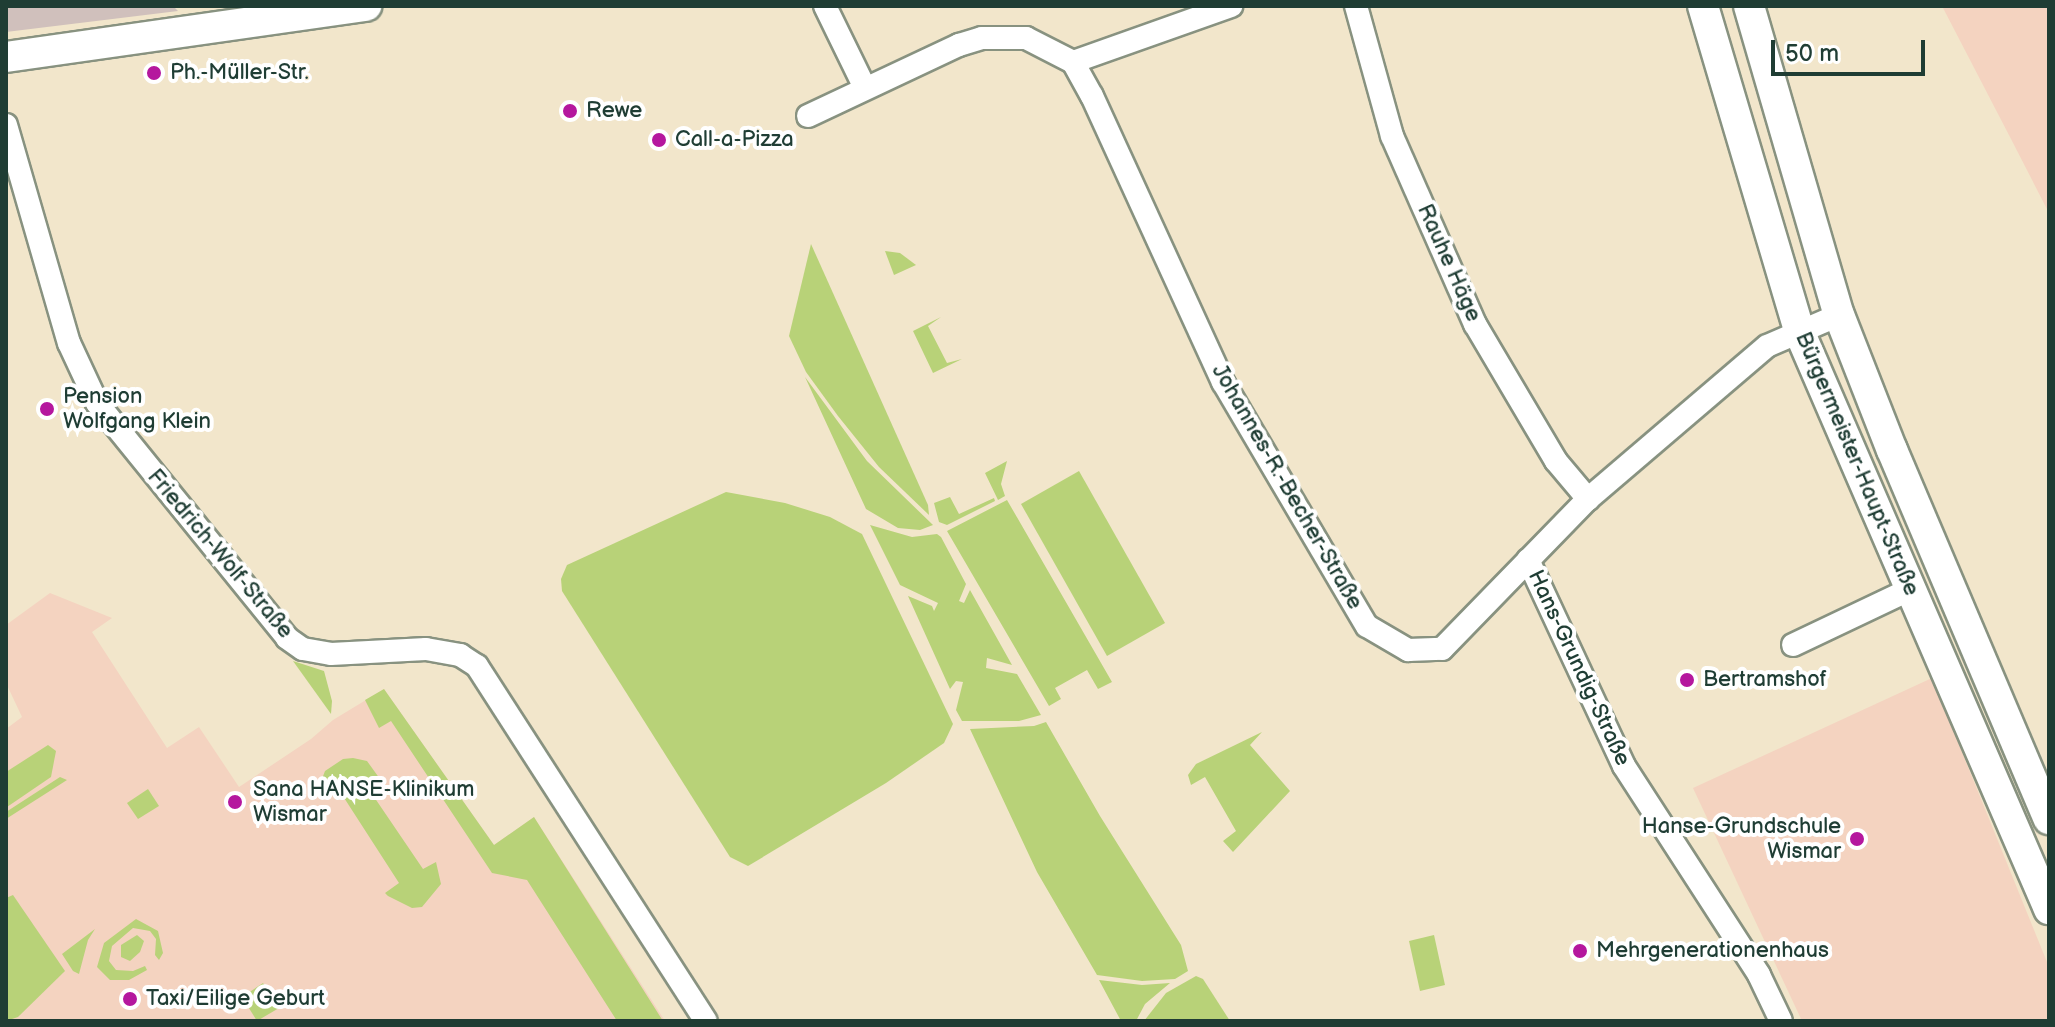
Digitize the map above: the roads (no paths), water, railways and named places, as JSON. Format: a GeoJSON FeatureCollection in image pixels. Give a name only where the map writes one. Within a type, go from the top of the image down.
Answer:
{"type":"FeatureCollection","features":[{"type":"Feature","properties":{"kind":"street"},"geometry":{"type":"LineString","coordinates":[[6,57],[366,6]]}},
{"type":"Feature","properties":{"kind":"street"},"geometry":{"type":"LineString","coordinates":[[825,6],[865,88]]}},
{"type":"Feature","properties":{"kind":"street"},"geometry":{"type":"LineString","coordinates":[[808,116],[959,45],[996,35],[1026,38],[1073,62],[1231,6]]}},
{"type":"Feature","properties":{"kind":"street","name":"Rauhe Häge"},"geometry":{"type":"LineString","coordinates":[[1356,6],[1392,136],[1475,324],[1556,461],[1588,499]]}},
{"type":"Feature","properties":{"kind":"street","name":"Bürgermeister-Haupt-Straße"},"geometry":{"type":"LineString","coordinates":[[1703,6],[1799,331],[2049,909]]}},
{"type":"Feature","properties":{"kind":"street","name":"Bürgermeister-Haupt-Straße"},"geometry":{"type":"LineString","coordinates":[[1749,6],[1839,315],[1892,450],[2049,819]]}},
{"type":"Feature","properties":{"kind":"street","name":"Johannes-R.-Becher-Straße"},"geometry":{"type":"LineString","coordinates":[[1073,62],[1092,96],[1223,382],[1367,626],[1408,650],[1442,649],[1588,499],[1767,346],[1839,315]]}},
{"type":"Feature","properties":{"kind":"street","name":"Friedrich-Wolf-Straße"},"geometry":{"type":"LineString","coordinates":[[6,125],[69,343],[106,415],[287,638],[303,649],[331,654],[426,649],[460,655],[477,666],[706,1021]]}},
{"type":"Feature","properties":{"kind":"street","name":"Hans-Grundig-Straße"},"geometry":{"type":"LineString","coordinates":[[1528,560],[1624,766],[1759,975],[1781,1021]]}},
{"type":"Feature","properties":{"kind":"street"},"geometry":{"type":"LineString","coordinates":[[1793,645],[1911,589]]}},
{"type":"Feature","properties":{"kind":"place","name":"Ph.-Müller-Str."},"geometry":{"type":"Point","coordinates":[154,73]}},
{"type":"Feature","properties":{"kind":"place","name":"Rewe"},"geometry":{"type":"Point","coordinates":[570,111]}},
{"type":"Feature","properties":{"kind":"place","name":"Call-a-Pizza"},"geometry":{"type":"Point","coordinates":[659,140]}},
{"type":"Feature","properties":{"kind":"place","name":"Pension Wolfgang Klein"},"geometry":{"type":"Point","coordinates":[47,409]}},
{"type":"Feature","properties":{"kind":"place","name":"Bertramshof"},"geometry":{"type":"Point","coordinates":[1687,680]}},
{"type":"Feature","properties":{"kind":"place","name":"Sana HANSE-Klinikum Wismar"},"geometry":{"type":"Point","coordinates":[235,802]}},
{"type":"Feature","properties":{"kind":"place","name":"Hanse-Grundschule Wismar"},"geometry":{"type":"Point","coordinates":[1857,839]}},
{"type":"Feature","properties":{"kind":"place","name":"Mehrgenerationenhaus"},"geometry":{"type":"Point","coordinates":[1580,951]}},
{"type":"Feature","properties":{"kind":"place","name":"Taxi/Eilige Geburt"},"geometry":{"type":"Point","coordinates":[130,999]}}]}
